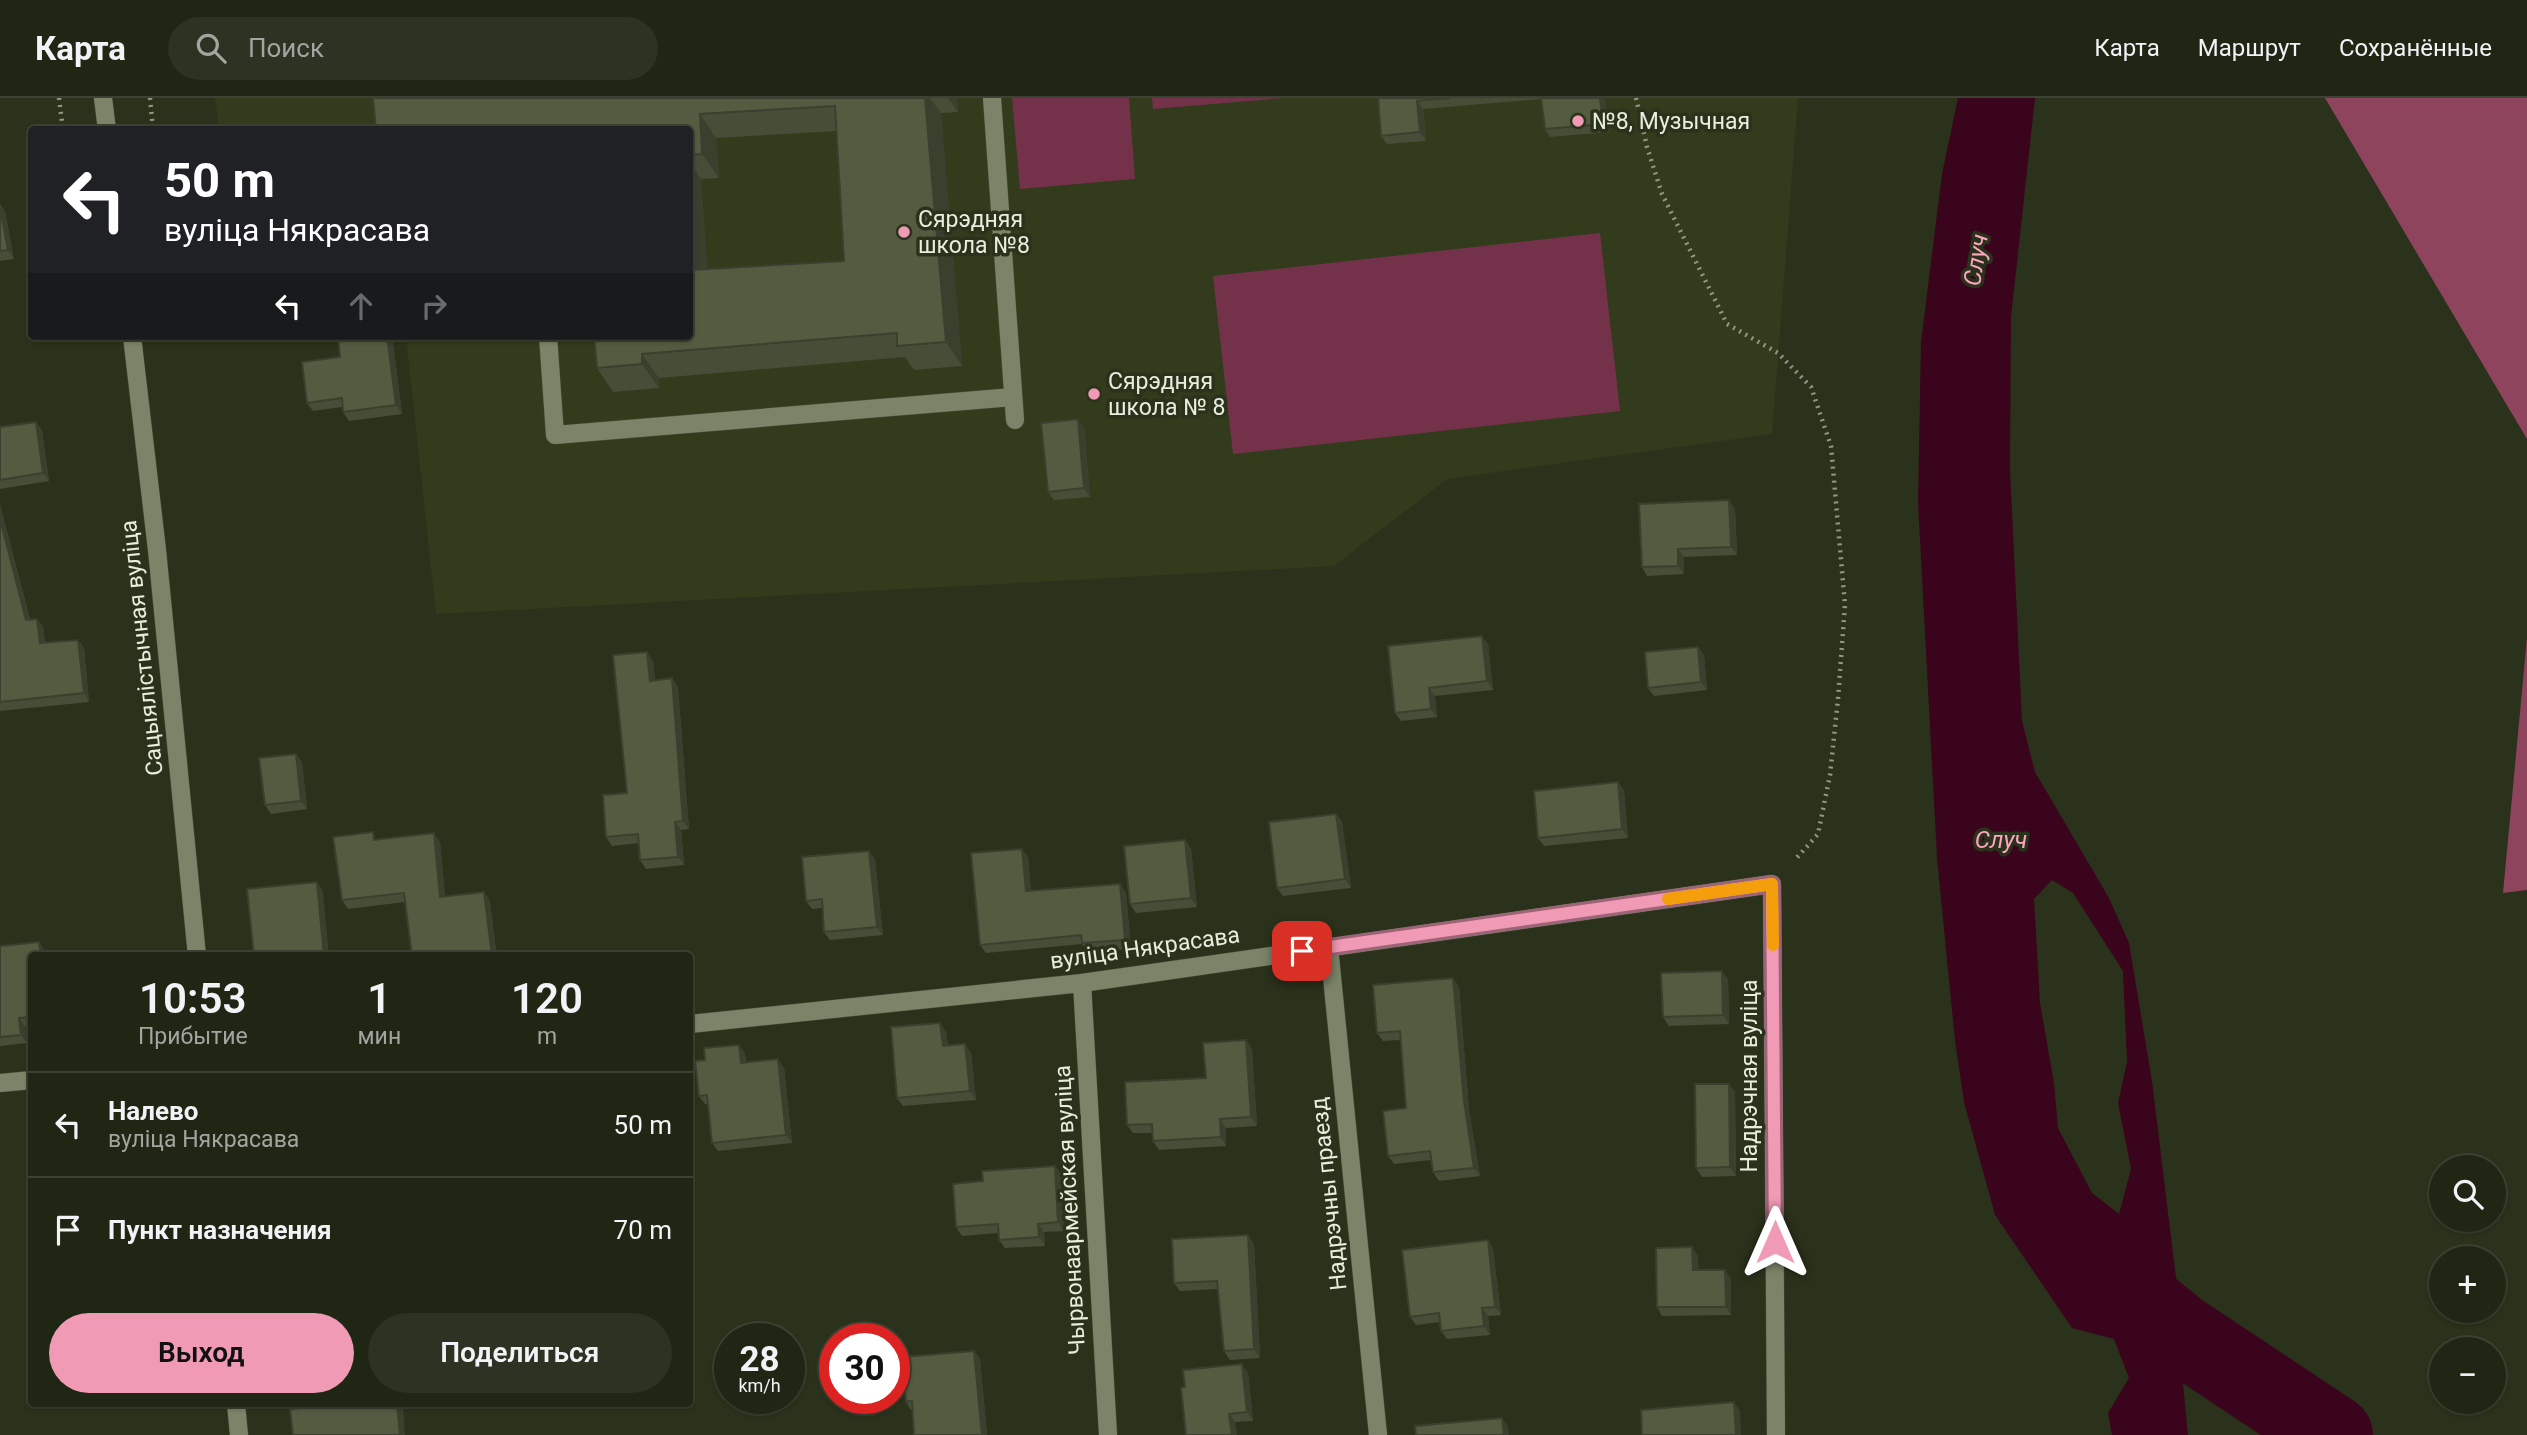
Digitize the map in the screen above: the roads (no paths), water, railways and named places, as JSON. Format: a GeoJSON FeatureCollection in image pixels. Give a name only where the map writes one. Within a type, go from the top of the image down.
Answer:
{"type":"FeatureCollection","features":[{"type":"Feature","properties":{"kind":"street"},"geometry":{"type":"LineString","coordinates":[[103,98],[106,126]]}},
{"type":"Feature","properties":{"kind":"street"},"geometry":{"type":"LineString","coordinates":[[992,98],[1016,421]]}},
{"type":"Feature","properties":{"kind":"street","name":"Сацыялістычная вуліца"},"geometry":{"type":"LineString","coordinates":[[132,340],[157,550],[197,952]]}},
{"type":"Feature","properties":{"kind":"street"},"geometry":{"type":"LineString","coordinates":[[548,340],[555,435],[1013,397]]}},
{"type":"Feature","properties":{"kind":"street","name":"вуліца Някрасава"},"geometry":{"type":"LineString","coordinates":[[693,1024],[1082,983],[1772,884]]}},
{"type":"Feature","properties":{"kind":"street","name":"Надрэчная вуліца"},"geometry":{"type":"LineString","coordinates":[[1772,884],[1776,1435]]}},
{"type":"Feature","properties":{"kind":"street","name":"Надрэчны праезд"},"geometry":{"type":"LineString","coordinates":[[1329,947],[1378,1435]]}},
{"type":"Feature","properties":{"kind":"street","name":"Чырвонаармейская вуліца"},"geometry":{"type":"LineString","coordinates":[[1082,983],[1108,1435]]}},
{"type":"Feature","properties":{"kind":"street"},"geometry":{"type":"LineString","coordinates":[[0,1083],[28,1080]]}},
{"type":"Feature","properties":{"kind":"street"},"geometry":{"type":"LineString","coordinates":[[236,1407],[239,1435]]}},
{"type":"Feature","properties":{"kind":"water","name":"Случ"},"geometry":{"type":"Polygon","coordinates":[[[1958,98],[2035,98],[2011,317],[2010,469],[2022,721],[2035,772],[2109,898],[2129,943],[2152,1081],[2181,1319],[2178,1332],[2188,1435],[2112,1435],[2108,1413],[2129,1378],[2114,1339],[2072,1328],[1995,1215],[1964,1102],[1955,1041],[1937,858],[1918,502],[1921,342],[1942,174],[1958,98]],[[2052,880],[2034,899],[2040,1003],[2054,1083],[2058,1128],[2092,1193],[2119,1214],[2131,1169],[2118,1103],[2127,1062],[2123,971],[2073,893],[2052,880]]]}},
{"type":"Feature","properties":{"kind":"waterway"},"geometry":{"type":"LineString","coordinates":[[2112,1278],[2178,1332],[2333,1435]]}},
{"type":"Feature","properties":{"kind":"place","name":"№8, Музычная"},"geometry":{"type":"Point","coordinates":[1578,121]}},
{"type":"Feature","properties":{"kind":"place","name":"Сярэдняя школа №8"},"geometry":{"type":"Point","coordinates":[904,232]}},
{"type":"Feature","properties":{"kind":"place","name":"Сярэдняя школа № 8"},"geometry":{"type":"Point","coordinates":[1094,394]}}]}
